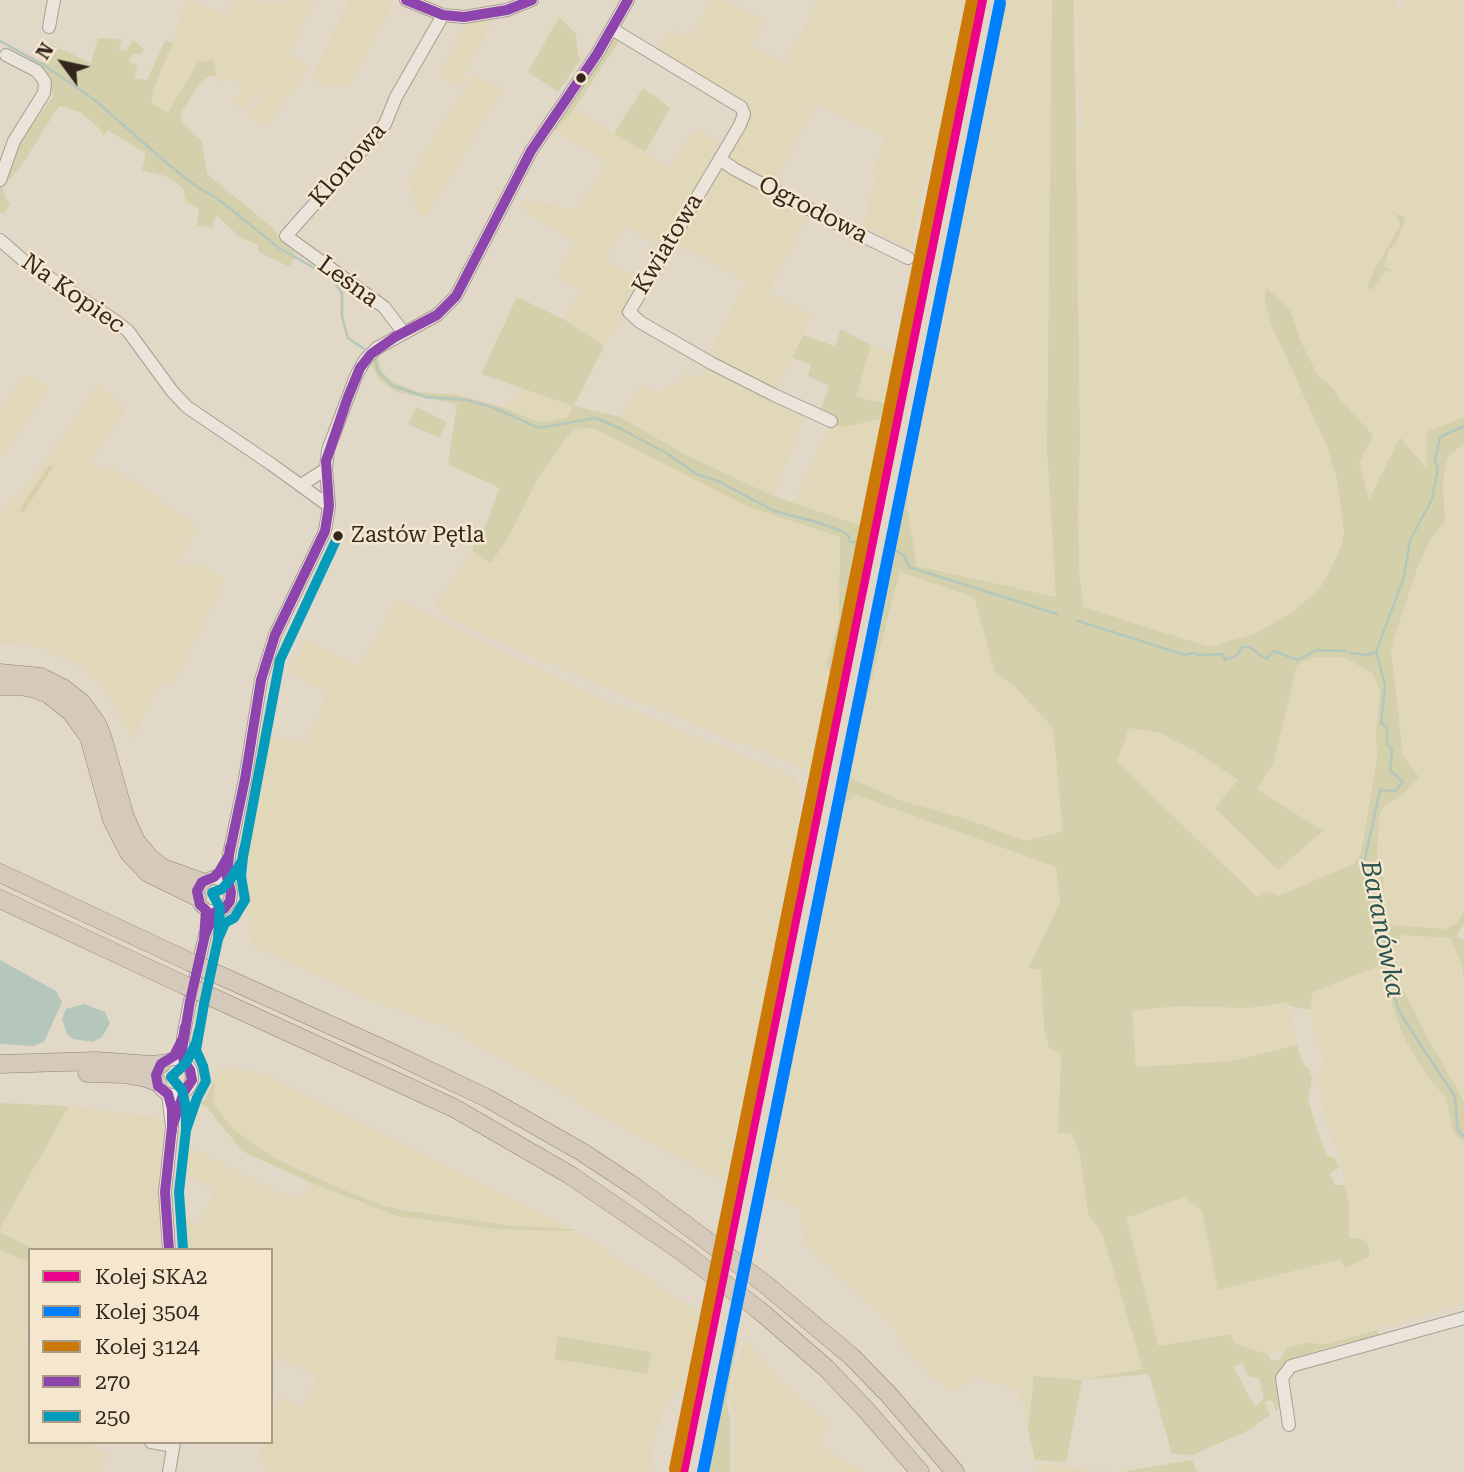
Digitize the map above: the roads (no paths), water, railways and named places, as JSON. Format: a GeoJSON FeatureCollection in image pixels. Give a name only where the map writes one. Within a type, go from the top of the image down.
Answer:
{"type":"FeatureCollection","features":[{"type":"Feature","properties":{"kind":"highway"},"geometry":{"type":"LineString","coordinates":[[0,673],[41,677],[63,688],[82,703],[102,736],[125,817],[136,841],[150,858],[207,896]]}},
{"type":"Feature","properties":{"kind":"highway"},"geometry":{"type":"LineString","coordinates":[[0,686],[35,689],[48,694],[71,712],[89,737],[112,820],[128,853],[148,873],[207,896]]}},
{"type":"Feature","properties":{"kind":"highway"},"geometry":{"type":"LineString","coordinates":[[0,873],[487,1098],[582,1153],[690,1227],[765,1284],[852,1357],[890,1396],[955,1472]]}},
{"type":"Feature","properties":{"kind":"highway"},"geometry":{"type":"LineString","coordinates":[[2,901],[454,1108],[570,1175],[684,1253],[759,1310],[826,1368],[920,1472]]}},
{"type":"Feature","properties":{"kind":"highway"},"geometry":{"type":"LineString","coordinates":[[0,1064],[104,1061],[152,1065],[166,1061]]}},
{"type":"Feature","properties":{"kind":"highway"},"geometry":{"type":"LineString","coordinates":[[0,1076],[109,1073],[140,1076],[162,1088]]}},
{"type":"Feature","properties":{"kind":"street"},"geometry":{"type":"LineString","coordinates":[[49,27],[54,0]]}},
{"type":"Feature","properties":{"kind":"street"},"geometry":{"type":"LineString","coordinates":[[406,0],[443,15],[464,17],[507,10],[532,0]]}},
{"type":"Feature","properties":{"kind":"street"},"geometry":{"type":"LineString","coordinates":[[207,896],[224,909],[230,901],[229,855],[267,656],[287,608],[326,531],[328,450],[360,368],[377,348],[437,315],[456,296],[531,151],[612,29],[628,0]]}},
{"type":"Feature","properties":{"kind":"street","name":"Klonowa"},"geometry":{"type":"LineString","coordinates":[[286,236],[385,124],[443,15]]}},
{"type":"Feature","properties":{"kind":"street","name":"Kwiatowa"},"geometry":{"type":"LineString","coordinates":[[612,29],[741,107],[744,114],[629,313],[711,363],[831,421]]}},
{"type":"Feature","properties":{"kind":"street"},"geometry":{"type":"LineString","coordinates":[[0,180],[14,141],[44,93],[44,82],[37,71],[6,55]]}},
{"type":"Feature","properties":{"kind":"street","name":"Ogrodowa"},"geometry":{"type":"LineString","coordinates":[[720,159],[822,216],[908,258]]}},
{"type":"Feature","properties":{"kind":"street","name":"Leśna"},"geometry":{"type":"LineString","coordinates":[[286,236],[384,307],[404,332]]}},
{"type":"Feature","properties":{"kind":"street","name":"Na Kopiec"},"geometry":{"type":"LineString","coordinates":[[0,240],[23,260],[128,331],[187,407],[328,506]]}},
{"type":"Feature","properties":{"kind":"street"},"geometry":{"type":"LineString","coordinates":[[301,485],[326,469]]}},
{"type":"Feature","properties":{"kind":"street"},"geometry":{"type":"LineString","coordinates":[[169,1248],[164,1192],[172,1127],[184,1092],[192,1080],[190,1070],[184,1062],[183,1038],[205,935],[207,896],[229,855]]}},
{"type":"Feature","properties":{"kind":"street"},"geometry":{"type":"LineString","coordinates":[[207,896],[228,883]]}},
{"type":"Feature","properties":{"kind":"street"},"geometry":{"type":"LineString","coordinates":[[172,1127],[156,1075],[183,1038]]}},
{"type":"Feature","properties":{"kind":"street"},"geometry":{"type":"LineString","coordinates":[[166,1061],[184,1062]]}},
{"type":"Feature","properties":{"kind":"street"},"geometry":{"type":"LineString","coordinates":[[162,1088],[174,1095],[184,1092]]}},
{"type":"Feature","properties":{"kind":"street"},"geometry":{"type":"LineString","coordinates":[[1289,1425],[1282,1378],[1291,1366],[1464,1318]]}},
{"type":"Feature","properties":{"kind":"street"},"geometry":{"type":"LineString","coordinates":[[169,1472],[174,1444]]}},
{"type":"Feature","properties":{"kind":"waterway"},"geometry":{"type":"LineString","coordinates":[[0,41],[44,65],[96,101],[200,189],[217,198],[279,248],[332,278],[342,293],[342,317],[348,338],[364,349]]}},
{"type":"Feature","properties":{"kind":"waterway"},"geometry":{"type":"LineString","coordinates":[[375,359],[378,371],[391,385],[426,397],[467,400],[494,408],[539,428],[596,418],[668,454],[696,474],[718,481],[774,511],[817,522],[841,531],[849,536],[850,542],[858,542]]}},
{"type":"Feature","properties":{"kind":"waterway","name":"Baranówka"},"geometry":{"type":"LineString","coordinates":[[1464,426],[1440,437],[1432,499],[1410,540],[1404,577],[1376,652],[1385,684],[1381,723],[1387,727],[1387,744],[1392,750],[1390,770],[1403,782],[1395,791],[1380,790],[1364,863],[1377,875],[1374,894],[1377,922],[1388,950],[1389,981],[1395,989],[1400,1013],[1455,1097],[1458,1131],[1464,1136]]}},
{"type":"Feature","properties":{"kind":"waterway"},"geometry":{"type":"LineString","coordinates":[[895,550],[904,555],[909,567],[1057,614]]}},
{"type":"Feature","properties":{"kind":"waterway"},"geometry":{"type":"LineString","coordinates":[[1078,621],[1185,655],[1223,654],[1225,660],[1236,656],[1242,647],[1250,647],[1266,659],[1274,651],[1298,660],[1316,650],[1347,651]]}},
{"type":"Feature","properties":{"kind":"waterway"},"geometry":{"type":"LineString","coordinates":[[1351,653],[1368,655],[1375,652]]}},
{"type":"Feature","properties":{"kind":"rail line","name":"3124"},"geometry":{"type":"LineString","coordinates":[[675,1469],[972,0]]}},
{"type":"Feature","properties":{"kind":"rail line","name":"SKA2"},"geometry":{"type":"LineString","coordinates":[[682,1472],[981,0]]}},
{"type":"Feature","properties":{"kind":"rail line","name":"3504"},"geometry":{"type":"LineString","coordinates":[[703,1472],[1000,3]]}},
{"type":"Feature","properties":{"kind":"place","name":"Zastów Pętla"},"geometry":{"type":"Point","coordinates":[338,536]}}]}
